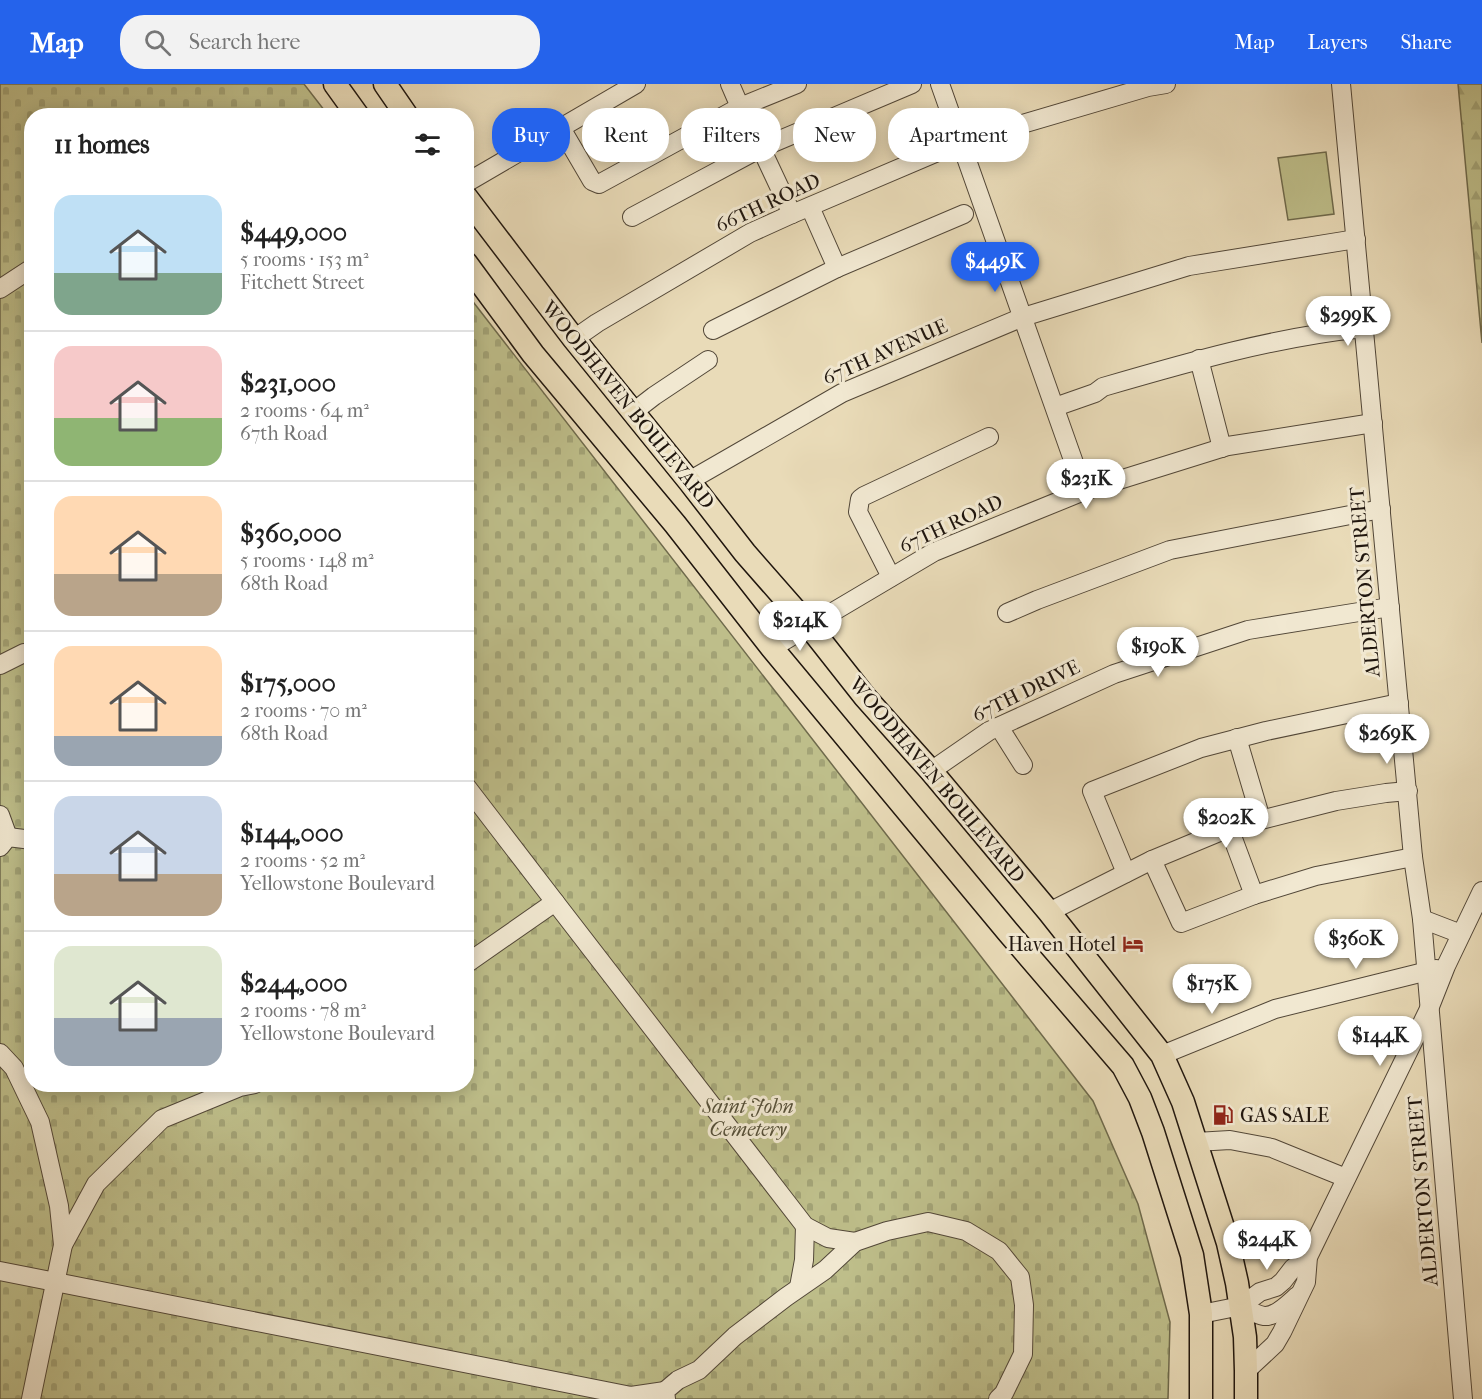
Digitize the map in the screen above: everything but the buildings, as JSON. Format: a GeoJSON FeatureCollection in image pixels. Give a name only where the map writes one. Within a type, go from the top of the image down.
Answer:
{"type":"FeatureCollection","features":[{"type":"Feature","properties":{"kind":"main road"},"geometry":{"type":"LineString","coordinates":[[335,84],[352,108]]}},
{"type":"Feature","properties":{"kind":"main road"},"geometry":{"type":"LineString","coordinates":[[385,84],[402,108]]}},
{"type":"Feature","properties":{"kind":"main road","name":"WOODHAVEN BOULEVARD"},"geometry":{"type":"LineString","coordinates":[[474,208],[574,339],[745,553],[1049,912],[1162,1055],[1183,1102],[1228,1243],[1245,1337],[1246,1399]]}},
{"type":"Feature","properties":{"kind":"main road","name":"WOODHAVEN BOULEVARD"},"geometry":{"type":"LineString","coordinates":[[474,274],[533,354],[675,524],[772,648],[1000,923],[1123,1066],[1140,1098],[1153,1132],[1196,1276],[1201,1314],[1201,1399]]}},
{"type":"Feature","properties":{"kind":"street"},"geometry":{"type":"LineString","coordinates":[[570,122],[636,84]]}},
{"type":"Feature","properties":{"kind":"street"},"geometry":{"type":"LineString","coordinates":[[730,84],[740,107]]}},
{"type":"Feature","properties":{"kind":"street"},"geometry":{"type":"LineString","coordinates":[[570,143],[592,181],[599,184],[740,107],[797,84]]}},
{"type":"Feature","properties":{"kind":"street"},"geometry":{"type":"LineString","coordinates":[[781,140],[912,84]]}},
{"type":"Feature","properties":{"kind":"street"},"geometry":{"type":"LineString","coordinates":[[940,84],[949,108]]}},
{"type":"Feature","properties":{"kind":"street","name":"66TH ROAD"},"geometry":{"type":"LineString","coordinates":[[1029,122],[1148,87],[1166,84]]}},
{"type":"Feature","properties":{"kind":"street","name":"ALDERTON STREET"},"geometry":{"type":"LineString","coordinates":[[1341,84],[1413,857],[1422,919],[1463,1399]]}},
{"type":"Feature","properties":{"kind":"street"},"geometry":{"type":"LineString","coordinates":[[474,178],[502,162]]}},
{"type":"Feature","properties":{"kind":"street"},"geometry":{"type":"LineString","coordinates":[[632,217],[735,162]]}},
{"type":"Feature","properties":{"kind":"street"},"geometry":{"type":"LineString","coordinates":[[768,162],[792,214]]}},
{"type":"Feature","properties":{"kind":"street","name":"66TH ROAD"},"geometry":{"type":"LineString","coordinates":[[574,339],[597,323],[750,233],[915,162]]}},
{"type":"Feature","properties":{"kind":"street"},"geometry":{"type":"LineString","coordinates":[[968,162],[1084,491]]}},
{"type":"Feature","properties":{"kind":"street"},"geometry":{"type":"LineString","coordinates":[[810,207],[837,268]]}},
{"type":"Feature","properties":{"kind":"street"},"geometry":{"type":"LineString","coordinates":[[713,330],[837,268],[963,214]]}},
{"type":"Feature","properties":{"kind":"street","name":"67TH AVENUE"},"geometry":{"type":"LineString","coordinates":[[689,481],[842,393],[1023,317],[1189,266],[1356,238]]}},
{"type":"Feature","properties":{"kind":"street"},"geometry":{"type":"LineString","coordinates":[[0,290],[24,274]]}},
{"type":"Feature","properties":{"kind":"street"},"geometry":{"type":"LineString","coordinates":[[1055,407],[1095,393],[1103,387],[1199,360],[1333,331],[1364,328]]}},
{"type":"Feature","properties":{"kind":"street"},"geometry":{"type":"LineString","coordinates":[[632,412],[708,360]]}},
{"type":"Feature","properties":{"kind":"street"},"geometry":{"type":"LineString","coordinates":[[1199,360],[1222,448]]}},
{"type":"Feature","properties":{"kind":"street","name":"67TH ROAD"},"geometry":{"type":"LineString","coordinates":[[772,648],[934,552],[1084,491],[1222,448],[1373,423]]}},
{"type":"Feature","properties":{"kind":"street"},"geometry":{"type":"LineString","coordinates":[[891,577],[858,512],[860,499],[989,437]]}},
{"type":"Feature","properties":{"kind":"street"},"geometry":{"type":"LineString","coordinates":[[1007,613],[1170,550],[1381,509]]}},
{"type":"Feature","properties":{"kind":"street","name":"67TH DRIVE"},"geometry":{"type":"LineString","coordinates":[[931,771],[989,731],[1114,674],[1248,630],[1390,607]]}},
{"type":"Feature","properties":{"kind":"street"},"geometry":{"type":"LineString","coordinates":[[0,664],[24,653]]}},
{"type":"Feature","properties":{"kind":"street"},"geometry":{"type":"LineString","coordinates":[[1126,873],[1092,791],[1201,748],[1399,703]]}},
{"type":"Feature","properties":{"kind":"street"},"geometry":{"type":"LineString","coordinates":[[999,727],[1023,765]]}},
{"type":"Feature","properties":{"kind":"street"},"geometry":{"type":"LineString","coordinates":[[1237,738],[1261,819]]}},
{"type":"Feature","properties":{"kind":"street"},"geometry":{"type":"LineString","coordinates":[[1049,912],[1152,860],[1230,828],[1336,801],[1408,791]]}},
{"type":"Feature","properties":{"kind":"street"},"geometry":{"type":"LineString","coordinates":[[474,796],[804,1226],[828,1238],[855,1242]]}},
{"type":"Feature","properties":{"kind":"street"},"geometry":{"type":"LineString","coordinates":[[0,815],[4,842],[24,841]]}},
{"type":"Feature","properties":{"kind":"street"},"geometry":{"type":"LineString","coordinates":[[1230,828],[1254,896]]}},
{"type":"Feature","properties":{"kind":"street"},"geometry":{"type":"LineString","coordinates":[[1152,860],[1181,923],[1316,876],[1413,857]]}},
{"type":"Feature","properties":{"kind":"street"},"geometry":{"type":"LineString","coordinates":[[1246,1371],[1275,1344],[1282,1332],[1306,1282],[1308,1257],[1429,1009],[1446,966],[1482,891]]}},
{"type":"Feature","properties":{"kind":"street"},"geometry":{"type":"LineString","coordinates":[[474,958],[555,902]]}},
{"type":"Feature","properties":{"kind":"street"},"geometry":{"type":"LineString","coordinates":[[1422,919],[1461,934]]}},
{"type":"Feature","properties":{"kind":"street"},"geometry":{"type":"LineString","coordinates":[[1162,1055],[1275,1009],[1446,966]]}},
{"type":"Feature","properties":{"kind":"street"},"geometry":{"type":"LineString","coordinates":[[0,1053],[14,1068],[24,1089]]}},
{"type":"Feature","properties":{"kind":"street"},"geometry":{"type":"LineString","coordinates":[[26,1092],[40,1122],[59,1206],[63,1245]]}},
{"type":"Feature","properties":{"kind":"street"},"geometry":{"type":"LineString","coordinates":[[31,1399],[63,1245],[96,1184],[162,1119],[228,1092]]}},
{"type":"Feature","properties":{"kind":"street"},"geometry":{"type":"LineString","coordinates":[[1196,1142],[1230,1140],[1272,1148],[1346,1178]]}},
{"type":"Feature","properties":{"kind":"street"},"geometry":{"type":"LineString","coordinates":[[0,1271],[631,1396],[666,1395],[678,1380],[699,1370],[735,1336],[825,1270],[855,1242],[887,1231],[928,1222],[966,1231],[999,1251],[1020,1277],[1024,1305],[1023,1354],[1004,1393],[998,1399]]}},
{"type":"Feature","properties":{"kind":"street"},"geometry":{"type":"LineString","coordinates":[[799,1287],[804,1260],[804,1226]]}},
{"type":"Feature","properties":{"kind":"street"},"geometry":{"type":"LineString","coordinates":[[1201,1314],[1241,1306],[1260,1292],[1276,1287],[1293,1268],[1308,1257]]}},
{"type":"Feature","properties":{"kind":"street"},"geometry":{"type":"LineString","coordinates":[[1241,1306],[1263,1316],[1270,1315],[1279,1311],[1301,1291]]}},
{"type":"Feature","properties":{"kind":"green space","name":"Saint John Cemetery"},"geometry":{"type":"Polygon","coordinates":[[[0,84],[304,84],[323,108],[24,108],[24,1092],[474,1092],[474,303],[1093,1101],[1138,1204],[1170,1322],[1168,1399],[0,1399],[0,84]]]}},
{"type":"Feature","properties":{"kind":"green space"},"geometry":{"type":"Polygon","coordinates":[[[1458,84],[1482,84],[1482,343],[1458,84]]]}},
{"type":"Feature","properties":{"kind":"green space"},"geometry":{"type":"Polygon","coordinates":[[[1326,152],[1334,214],[1288,220],[1278,158],[1326,152]]]}},
{"type":"Feature","properties":{"kind":"place","name":"Haven Hotel"},"geometry":{"type":"Point","coordinates":[1133,944]}},
{"type":"Feature","properties":{"kind":"place","name":"GAS SALE"},"geometry":{"type":"Point","coordinates":[1223,1115]}}]}
